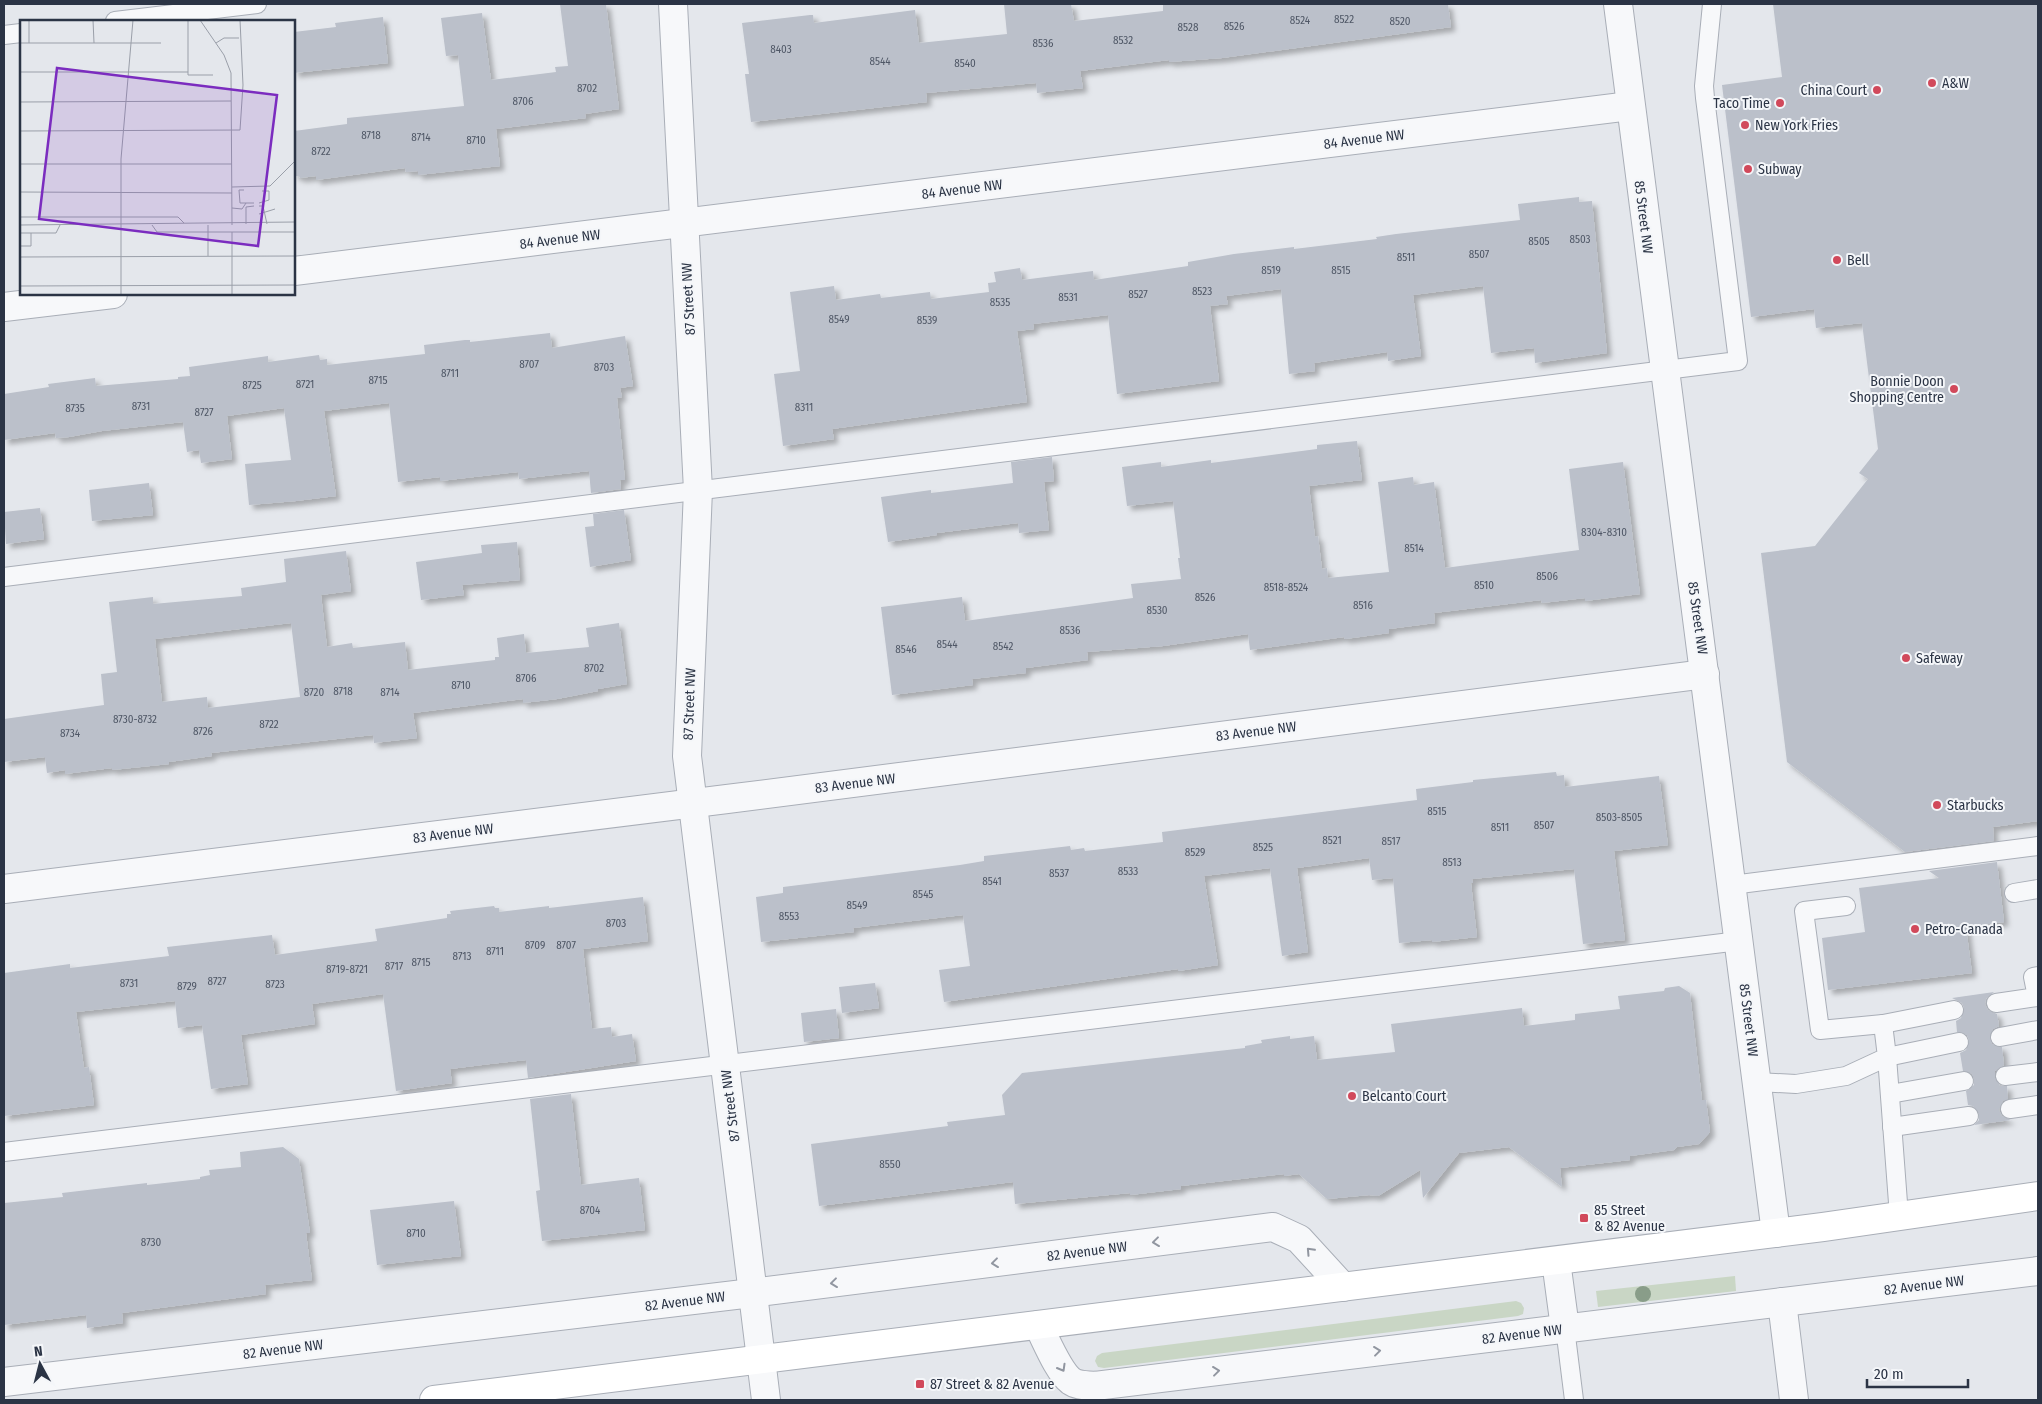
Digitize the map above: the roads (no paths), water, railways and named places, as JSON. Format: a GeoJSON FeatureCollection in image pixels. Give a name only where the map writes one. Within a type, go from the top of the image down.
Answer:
{"type":"FeatureCollection","features":[{"type":"Feature","properties":{"kind":"main road"},"geometry":{"type":"LineString","coordinates":[[434,1400],[1776,1233],[2038,1196]]}},
{"type":"Feature","properties":{"kind":"street","name":"87 Street NW"},"geometry":{"type":"LineString","coordinates":[[673,4],[698,490],[687,756],[766,1400]]}},
{"type":"Feature","properties":{"kind":"street","name":"85 Street NW"},"geometry":{"type":"LineString","coordinates":[[1618,4],[1776,1233]]}},
{"type":"Feature","properties":{"kind":"street","name":"84 Avenue NW"},"geometry":{"type":"LineString","coordinates":[[295,272],[1630,106]]}},
{"type":"Feature","properties":{"kind":"street"},"geometry":{"type":"LineString","coordinates":[[4,307],[105,295]]}},
{"type":"Feature","properties":{"kind":"street","name":"83 Avenue NW"},"geometry":{"type":"LineString","coordinates":[[4,889],[1705,674]]}},
{"type":"Feature","properties":{"kind":"street","name":"82 Avenue NW"},"geometry":{"type":"LineString","coordinates":[[4,1382],[752,1293],[1274,1228],[1299,1239],[1344,1287]]}},
{"type":"Feature","properties":{"kind":"street"},"geometry":{"type":"LineString","coordinates":[[1556,1260],[1565,1328]]}},
{"type":"Feature","properties":{"kind":"street","name":"82 Avenue NW"},"geometry":{"type":"LineString","coordinates":[[1038,1325],[1065,1375],[1073,1382],[1095,1386],[2038,1271]]}},
{"type":"Feature","properties":{"kind":"street"},"geometry":{"type":"LineString","coordinates":[[1782,1302],[1794,1400]]}},
{"type":"Feature","properties":{"kind":"lane"},"geometry":{"type":"LineString","coordinates":[[123,20],[257,4]]}},
{"type":"Feature","properties":{"kind":"lane"},"geometry":{"type":"LineString","coordinates":[[4,577],[1738,361],[1704,86],[1712,4]]}},
{"type":"Feature","properties":{"kind":"lane"},"geometry":{"type":"LineString","coordinates":[[4,35],[20,33]]}},
{"type":"Feature","properties":{"kind":"lane"},"geometry":{"type":"LineString","coordinates":[[1732,885],[2038,846]]}},
{"type":"Feature","properties":{"kind":"lane"},"geometry":{"type":"LineString","coordinates":[[2014,893],[2038,889]]}},
{"type":"Feature","properties":{"kind":"lane"},"geometry":{"type":"LineString","coordinates":[[1846,906],[1804,911],[1820,1030],[1883,1024],[1954,1010]]}},
{"type":"Feature","properties":{"kind":"lane"},"geometry":{"type":"LineString","coordinates":[[4,1152],[1739,941]]}},
{"type":"Feature","properties":{"kind":"lane"},"geometry":{"type":"LineString","coordinates":[[1996,1003],[2037,1002],[2034,976],[2038,976]]}},
{"type":"Feature","properties":{"kind":"lane"},"geometry":{"type":"LineString","coordinates":[[1883,1024],[1899,1216]]}},
{"type":"Feature","properties":{"kind":"lane"},"geometry":{"type":"LineString","coordinates":[[2000,1037],[2038,1030]]}},
{"type":"Feature","properties":{"kind":"lane"},"geometry":{"type":"LineString","coordinates":[[1757,1082],[1796,1084],[1846,1076],[1887,1056],[1959,1042]]}},
{"type":"Feature","properties":{"kind":"lane"},"geometry":{"type":"LineString","coordinates":[[2005,1076],[2038,1072]]}},
{"type":"Feature","properties":{"kind":"lane"},"geometry":{"type":"LineString","coordinates":[[1890,1094],[1964,1081]]}},
{"type":"Feature","properties":{"kind":"lane"},"geometry":{"type":"LineString","coordinates":[[2010,1109],[2038,1105]]}},
{"type":"Feature","properties":{"kind":"lane"},"geometry":{"type":"LineString","coordinates":[[1892,1127],[1969,1116]]}},
{"type":"Feature","properties":{"kind":"lane"},"geometry":{"type":"LineString","coordinates":[[1565,1328],[1574,1400]]}},
{"type":"Feature","properties":{"kind":"place","name":"A&W"},"geometry":{"type":"Point","coordinates":[1932,83]}},
{"type":"Feature","properties":{"kind":"place","name":"China Court"},"geometry":{"type":"Point","coordinates":[1877,90]}},
{"type":"Feature","properties":{"kind":"place","name":"Taco Time"},"geometry":{"type":"Point","coordinates":[1780,103]}},
{"type":"Feature","properties":{"kind":"place","name":"New York Fries"},"geometry":{"type":"Point","coordinates":[1745,125]}},
{"type":"Feature","properties":{"kind":"place","name":"Subway"},"geometry":{"type":"Point","coordinates":[1748,169]}},
{"type":"Feature","properties":{"kind":"place","name":"Bell"},"geometry":{"type":"Point","coordinates":[1837,260]}},
{"type":"Feature","properties":{"kind":"place","name":"Bonnie Doon Shopping Centre"},"geometry":{"type":"Point","coordinates":[1954,389]}},
{"type":"Feature","properties":{"kind":"place","name":"Safeway"},"geometry":{"type":"Point","coordinates":[1906,658]}},
{"type":"Feature","properties":{"kind":"place","name":"Starbucks"},"geometry":{"type":"Point","coordinates":[1937,805]}},
{"type":"Feature","properties":{"kind":"place","name":"Petro-Canada"},"geometry":{"type":"Point","coordinates":[1915,929]}},
{"type":"Feature","properties":{"kind":"place","name":"Belcanto Court"},"geometry":{"type":"Point","coordinates":[1352,1096]}},
{"type":"Feature","properties":{"kind":"place","name":"85 Street & 82 Avenue"},"geometry":{"type":"Point","coordinates":[1584,1218]}},
{"type":"Feature","properties":{"kind":"place","name":"87 Street & 82 Avenue"},"geometry":{"type":"Point","coordinates":[920,1384]}}]}
